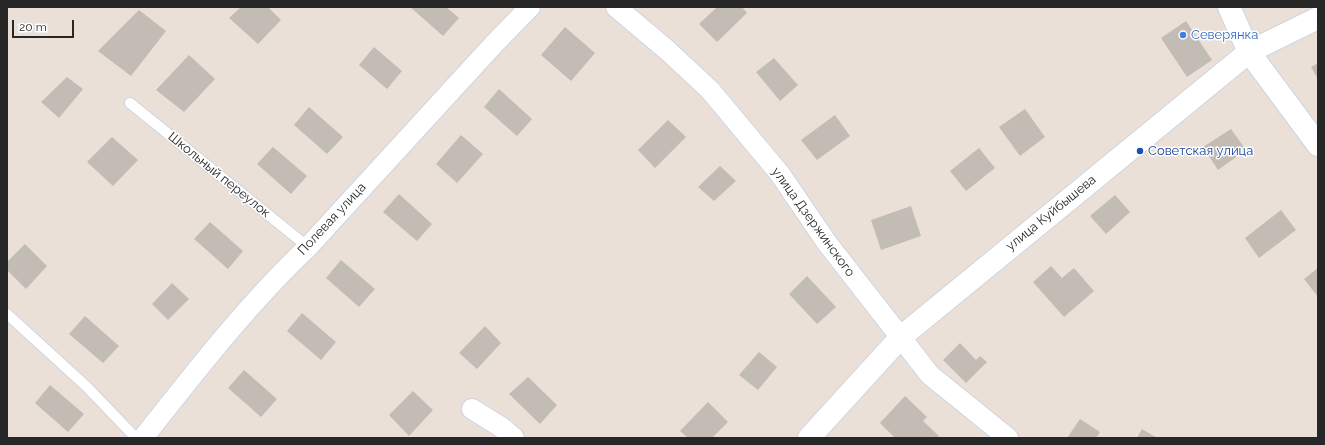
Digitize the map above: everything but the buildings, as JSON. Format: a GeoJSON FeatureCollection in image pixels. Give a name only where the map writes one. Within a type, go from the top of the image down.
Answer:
{"type":"FeatureCollection","features":[{"type":"Feature","properties":{"kind":"street","name":"Полевая улица"},"geometry":{"type":"LineString","coordinates":[[143,438],[205,359],[278,275],[308,247],[488,49],[530,7]]}},
{"type":"Feature","properties":{"kind":"street","name":"улица Дзержинского"},"geometry":{"type":"LineString","coordinates":[[616,7],[667,50],[710,90],[780,174],[827,243],[930,375],[1008,438]]}},
{"type":"Feature","properties":{"kind":"street"},"geometry":{"type":"LineString","coordinates":[[1229,7],[1249,52],[1318,145]]}},
{"type":"Feature","properties":{"kind":"street","name":"улица Куйбышева"},"geometry":{"type":"LineString","coordinates":[[808,438],[901,337],[1249,52],[1318,18]]}},
{"type":"Feature","properties":{"kind":"street"},"geometry":{"type":"LineString","coordinates":[[472,409],[501,427],[514,438]]}},
{"type":"Feature","properties":{"kind":"lane","name":"Школьный переулок"},"geometry":{"type":"LineString","coordinates":[[130,103],[308,247]]}},
{"type":"Feature","properties":{"kind":"lane"},"geometry":{"type":"LineString","coordinates":[[7,314],[86,386],[136,438]]}},
{"type":"Feature","properties":{"kind":"place","name":"Северянка"},"geometry":{"type":"Point","coordinates":[1183,35]}},
{"type":"Feature","properties":{"kind":"place","name":"Советская улица"},"geometry":{"type":"Point","coordinates":[1140,151]}}]}
